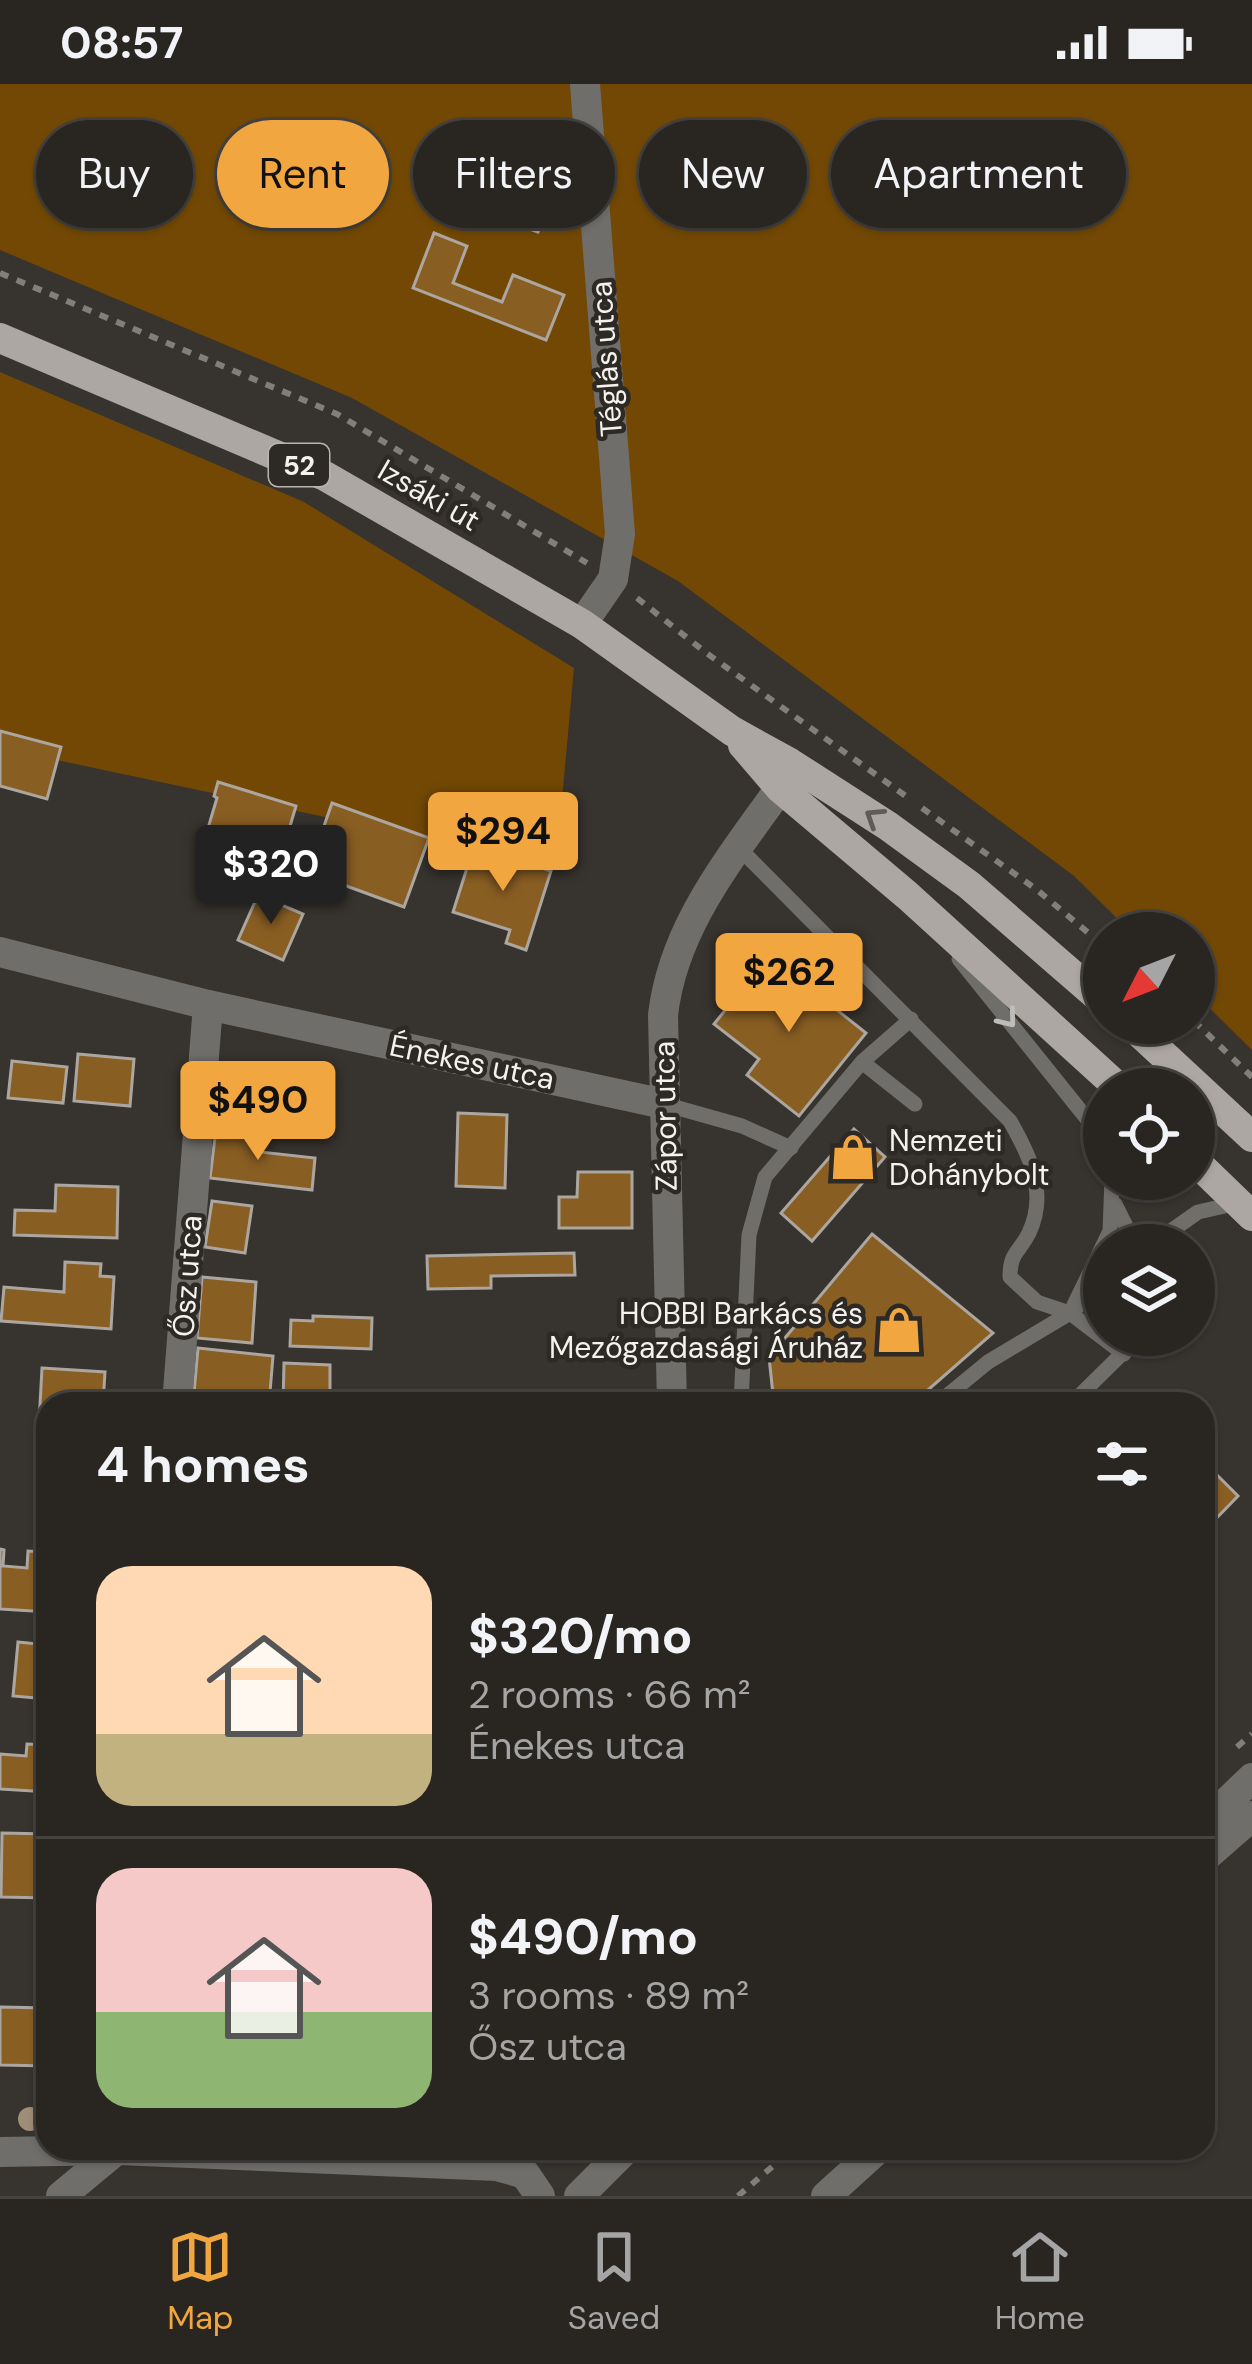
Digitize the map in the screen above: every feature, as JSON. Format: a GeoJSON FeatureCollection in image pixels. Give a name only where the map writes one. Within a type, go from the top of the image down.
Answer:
{"type":"FeatureCollection","features":[{"type":"Feature","properties":{"kind":"main road","name":"Izsáki út"},"geometry":{"type":"LineString","coordinates":[[0,338],[325,476],[582,624],[732,731],[889,826],[969,885],[1083,983]]}},
{"type":"Feature","properties":{"kind":"main road","name":"Izsáki út"},"geometry":{"type":"LineString","coordinates":[[732,731],[780,788],[908,896],[1097,1068]]}},
{"type":"Feature","properties":{"kind":"main road"},"geometry":{"type":"LineString","coordinates":[[1152,1044],[1252,1136]]}},
{"type":"Feature","properties":{"kind":"main road"},"geometry":{"type":"LineString","coordinates":[[1215,1180],[1245,1209]]}},
{"type":"Feature","properties":{"kind":"street","name":"Téglás utca"},"geometry":{"type":"LineString","coordinates":[[582,624],[613,579],[620,534],[585,84]]}},
{"type":"Feature","properties":{"kind":"street","name":"Zápor utca"},"geometry":{"type":"LineString","coordinates":[[672,1392],[664,1104],[667,976],[678,946],[780,788]]}},
{"type":"Feature","properties":{"kind":"street","name":"Énekes utca"},"geometry":{"type":"LineString","coordinates":[[0,952],[208,1004],[664,1104]]}},
{"type":"Feature","properties":{"kind":"street","name":"Ősz utca"},"geometry":{"type":"LineString","coordinates":[[178,1392],[208,1004]]}},
{"type":"Feature","properties":{"kind":"street"},"geometry":{"type":"LineString","coordinates":[[1215,1813],[1252,1778]]}},
{"type":"Feature","properties":{"kind":"street"},"geometry":{"type":"LineString","coordinates":[[1215,1848],[1252,1816]]}},
{"type":"Feature","properties":{"kind":"street"},"geometry":{"type":"LineString","coordinates":[[0,2152],[36,2151]]}},
{"type":"Feature","properties":{"kind":"street"},"geometry":{"type":"LineString","coordinates":[[61,2196],[105,2160]]}},
{"type":"Feature","properties":{"kind":"street"},"geometry":{"type":"LineString","coordinates":[[364,2160],[497,2166],[525,2174],[540,2196]]}},
{"type":"Feature","properties":{"kind":"street"},"geometry":{"type":"LineString","coordinates":[[579,2196],[615,2160]]}},
{"type":"Feature","properties":{"kind":"street"},"geometry":{"type":"LineString","coordinates":[[826,2196],[865,2160]]}},
{"type":"Feature","properties":{"kind":"lane"},"geometry":{"type":"LineString","coordinates":[[738,848],[1010,1121],[1034,1163],[1036,1210],[1028,1235],[1010,1258],[1010,1277],[1037,1302],[1070,1313],[1083,1323]]}},
{"type":"Feature","properties":{"kind":"lane"},"geometry":{"type":"LineString","coordinates":[[908,896],[1083,1113]]}},
{"type":"Feature","properties":{"kind":"lane"},"geometry":{"type":"LineString","coordinates":[[742,1392],[749,1235],[766,1177],[862,1062],[911,1019]]}},
{"type":"Feature","properties":{"kind":"lane"},"geometry":{"type":"LineString","coordinates":[[862,1062],[915,1104]]}},
{"type":"Feature","properties":{"kind":"lane"},"geometry":{"type":"LineString","coordinates":[[664,1104],[742,1126],[791,1148]]}},
{"type":"Feature","properties":{"kind":"lane"},"geometry":{"type":"LineString","coordinates":[[1070,1313],[1110,1232],[1114,1202]]}},
{"type":"Feature","properties":{"kind":"lane"},"geometry":{"type":"LineString","coordinates":[[1114,1202],[1125,1224]]}},
{"type":"Feature","properties":{"kind":"lane"},"geometry":{"type":"LineString","coordinates":[[1180,1224],[1198,1212],[1245,1209]]}},
{"type":"Feature","properties":{"kind":"lane"},"geometry":{"type":"LineString","coordinates":[[952,1392],[988,1362],[1083,1302]]}},
{"type":"Feature","properties":{"kind":"lane"},"geometry":{"type":"LineString","coordinates":[[1084,1392],[1122,1356]]}},
{"type":"Feature","properties":{"kind":"path"},"geometry":{"type":"LineString","coordinates":[[0,273],[337,414],[613,579],[705,652],[1083,929]]}},
{"type":"Feature","properties":{"kind":"path"},"geometry":{"type":"LineString","coordinates":[[1215,1041],[1252,1077]]}},
{"type":"Feature","properties":{"kind":"path"},"geometry":{"type":"LineString","coordinates":[[738,2196],[780,2160]]}},
{"type":"Feature","properties":{"kind":"shaded area"},"geometry":{"type":"Polygon","coordinates":[[[0,84],[1252,84],[1252,1050],[1215,1014],[1215,912],[1111,912],[1074,876],[678,581],[352,398],[0,250],[0,84]]]}},
{"type":"Feature","properties":{"kind":"shaded area"},"geometry":{"type":"Polygon","coordinates":[[[0,372],[304,502],[574,668],[556,866],[0,748],[0,372]]]}},
{"type":"Feature","properties":{"kind":"building"},"geometry":{"type":"Polygon","coordinates":[[[434,233],[467,246],[453,283],[502,302],[513,275],[564,295],[546,340],[413,288],[434,233]]]}},
{"type":"Feature","properties":{"kind":"building"},"geometry":{"type":"Polygon","coordinates":[[[0,731],[61,747],[47,799],[0,786],[0,731]]]}},
{"type":"Feature","properties":{"kind":"building"},"geometry":{"type":"Polygon","coordinates":[[[218,782],[296,806],[275,877],[200,855],[218,782]]]}},
{"type":"Feature","properties":{"kind":"building"},"geometry":{"type":"Polygon","coordinates":[[[332,803],[429,838],[404,907],[308,872],[332,803]]]}},
{"type":"Feature","properties":{"kind":"building"},"geometry":{"type":"Polygon","coordinates":[[[474,846],[551,871],[526,950],[506,943],[510,930],[453,912],[474,846]]]}},
{"type":"Feature","properties":{"kind":"building"},"geometry":{"type":"Polygon","coordinates":[[[258,895],[303,914],[283,960],[238,940],[258,895]]]}},
{"type":"Feature","properties":{"kind":"building"},"geometry":{"type":"Polygon","coordinates":[[[769,956],[866,1033],[799,1116],[747,1075],[759,1059],[714,1024],[769,956]]]}},
{"type":"Feature","properties":{"kind":"building"},"geometry":{"type":"Polygon","coordinates":[[[78,1054],[134,1059],[130,1106],[74,1101],[78,1054]]]}},
{"type":"Feature","properties":{"kind":"building"},"geometry":{"type":"Polygon","coordinates":[[[12,1061],[67,1067],[63,1103],[8,1098],[12,1061]]]}},
{"type":"Feature","properties":{"kind":"building"},"geometry":{"type":"Polygon","coordinates":[[[458,1113],[507,1115],[505,1188],[456,1186],[458,1113]]]}},
{"type":"Feature","properties":{"kind":"building"},"geometry":{"type":"Polygon","coordinates":[[[216,1129],[261,1134],[260,1152],[315,1158],[312,1190],[210,1178],[216,1129]]]}},
{"type":"Feature","properties":{"kind":"building"},"geometry":{"type":"Polygon","coordinates":[[[854,1129],[885,1157],[812,1241],[781,1213],[854,1129]]]}},
{"type":"Feature","properties":{"kind":"building"},"geometry":{"type":"Polygon","coordinates":[[[578,1172],[632,1172],[632,1228],[559,1228],[559,1197],[577,1197],[578,1172]]]}},
{"type":"Feature","properties":{"kind":"building"},"geometry":{"type":"Polygon","coordinates":[[[56,1185],[118,1187],[117,1238],[14,1235],[15,1210],[55,1211],[56,1185]]]}},
{"type":"Feature","properties":{"kind":"building"},"geometry":{"type":"Polygon","coordinates":[[[212,1201],[252,1206],[245,1253],[205,1247],[212,1201]]]}},
{"type":"Feature","properties":{"kind":"building"},"geometry":{"type":"Polygon","coordinates":[[[872,1234],[993,1333],[926,1392],[773,1392],[769,1357],[872,1234]]]}},
{"type":"Feature","properties":{"kind":"building"},"geometry":{"type":"Polygon","coordinates":[[[574,1253],[575,1275],[491,1276],[491,1288],[428,1289],[427,1256],[574,1253]]]}},
{"type":"Feature","properties":{"kind":"building"},"geometry":{"type":"Polygon","coordinates":[[[65,1262],[101,1264],[100,1276],[114,1277],[111,1329],[1,1321],[4,1287],[64,1292],[65,1262]]]}},
{"type":"Feature","properties":{"kind":"building"},"geometry":{"type":"Polygon","coordinates":[[[202,1277],[256,1282],[252,1343],[197,1338],[202,1277]]]}},
{"type":"Feature","properties":{"kind":"building"},"geometry":{"type":"Polygon","coordinates":[[[313,1316],[372,1318],[371,1349],[290,1346],[291,1320],[313,1321],[313,1316]]]}},
{"type":"Feature","properties":{"kind":"building"},"geometry":{"type":"Polygon","coordinates":[[[198,1348],[273,1356],[270,1392],[194,1392],[198,1348]]]}},
{"type":"Feature","properties":{"kind":"building"},"geometry":{"type":"Polygon","coordinates":[[[284,1363],[330,1365],[330,1392],[283,1392],[284,1363]]]}},
{"type":"Feature","properties":{"kind":"building"},"geometry":{"type":"Polygon","coordinates":[[[42,1368],[105,1372],[104,1392],[41,1392],[42,1368]]]}},
{"type":"Feature","properties":{"kind":"building"},"geometry":{"type":"Polygon","coordinates":[[[1215,1473],[1238,1496],[1215,1520],[1215,1473]]]}},
{"type":"Feature","properties":{"kind":"building"},"geometry":{"type":"Polygon","coordinates":[[[0,1549],[4,1550],[3,1566],[27,1568],[28,1551],[36,1551],[36,1611],[0,1609],[0,1549]]]}},
{"type":"Feature","properties":{"kind":"building"},"geometry":{"type":"Polygon","coordinates":[[[18,1642],[36,1644],[36,1698],[13,1696],[18,1642]]]}},
{"type":"Feature","properties":{"kind":"building"},"geometry":{"type":"Polygon","coordinates":[[[27,1744],[36,1744],[36,1791],[0,1789],[0,1754],[26,1756],[27,1744]]]}},
{"type":"Feature","properties":{"kind":"building"},"geometry":{"type":"Polygon","coordinates":[[[2,1833],[36,1834],[36,1898],[1,1897],[2,1833]]]}},
{"type":"Feature","properties":{"kind":"building"},"geometry":{"type":"Polygon","coordinates":[[[0,2007],[36,2008],[36,2066],[0,2065],[0,2007]]]}},
{"type":"Feature","properties":{"kind":"place","name":"Nemzeti Dohánybolt"},"geometry":{"type":"Point","coordinates":[853,1157]}},
{"type":"Feature","properties":{"kind":"place","name":"HOBBI Barkács és Mezőgazdasági Áruház"},"geometry":{"type":"Point","coordinates":[899,1330]}}]}
